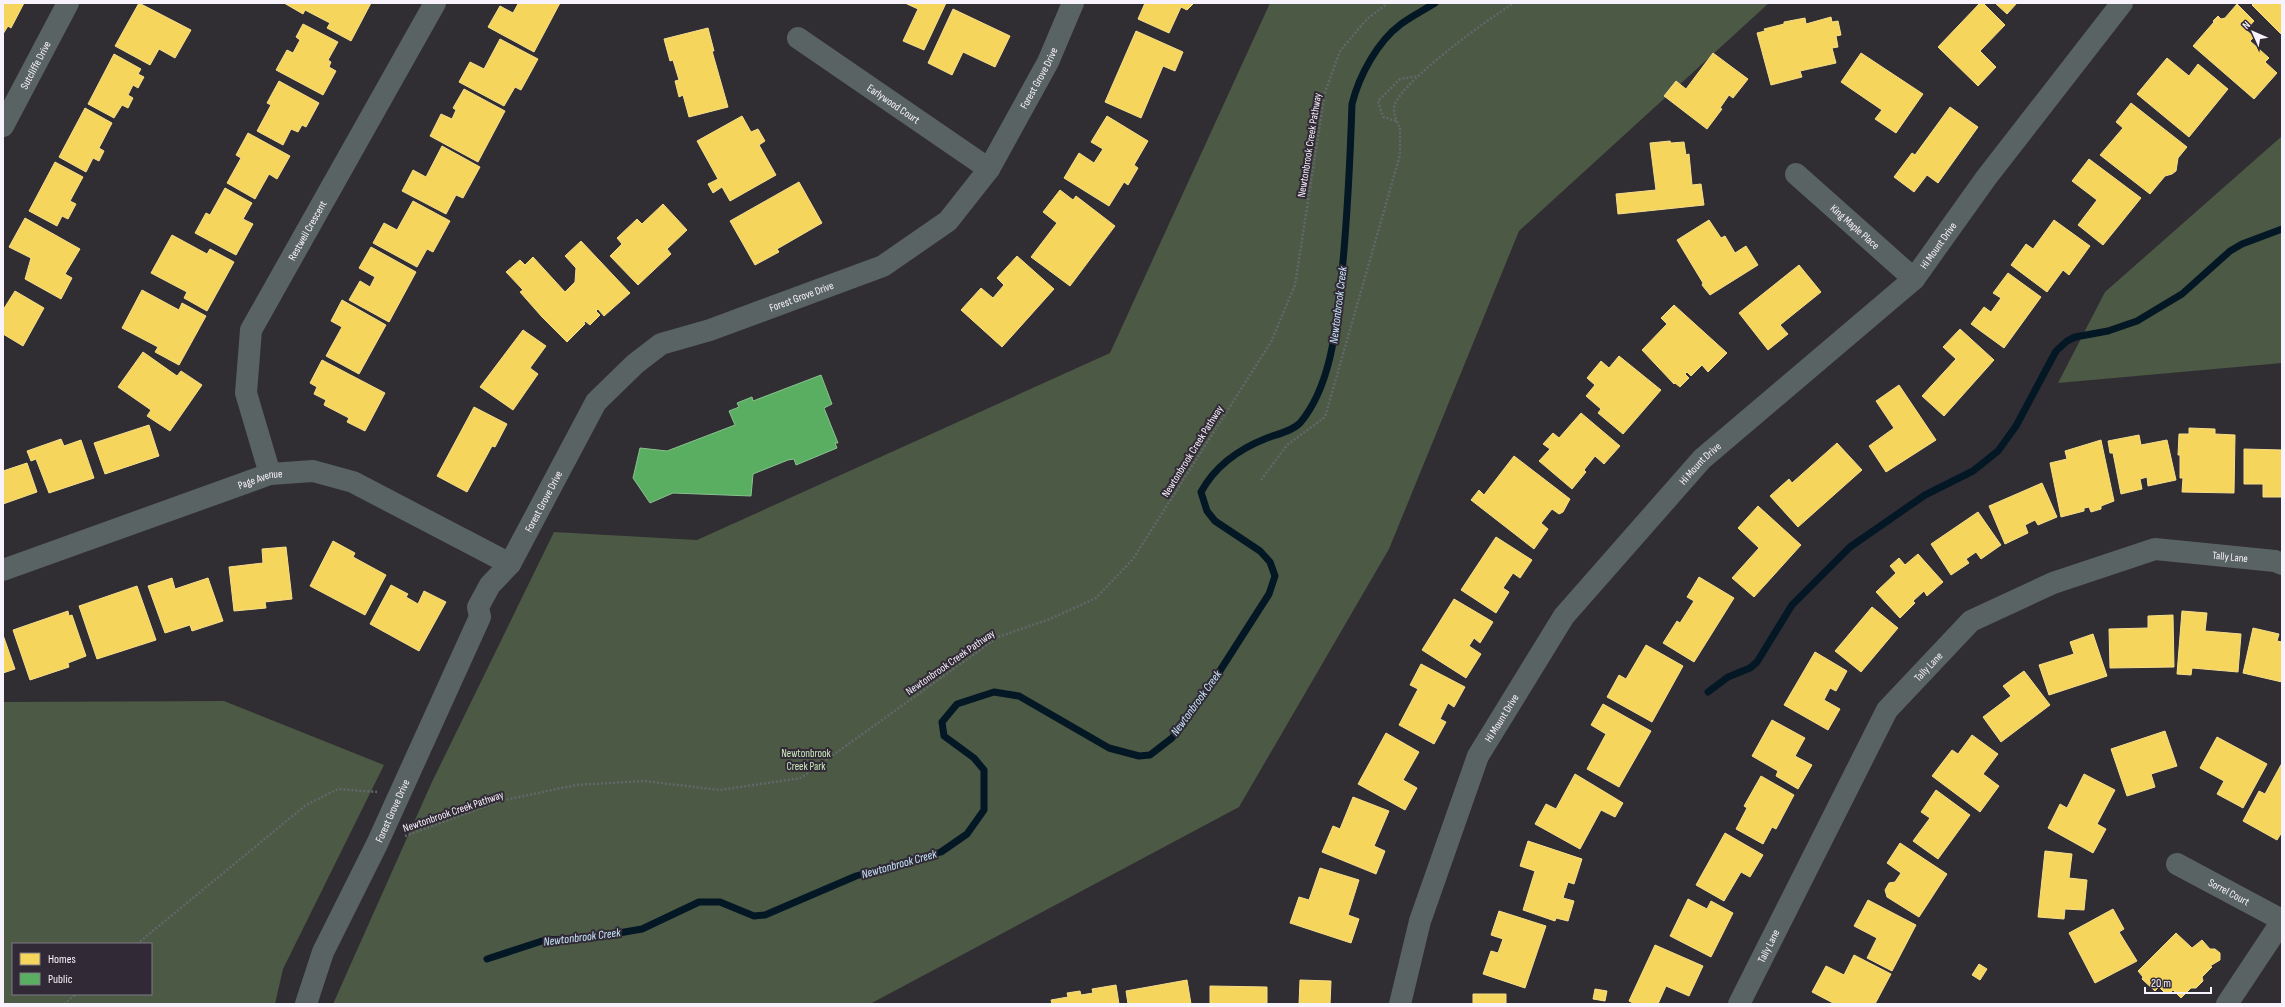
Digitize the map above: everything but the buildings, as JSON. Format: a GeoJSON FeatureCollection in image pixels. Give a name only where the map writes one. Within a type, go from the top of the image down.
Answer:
{"type":"FeatureCollection","features":[{"type":"Feature","properties":{"kind":"street","name":"Sutcliffe Drive"},"geometry":{"type":"LineString","coordinates":[[3,126],[68,3]]}},
{"type":"Feature","properties":{"kind":"street","name":"Restwell Crescent"},"geometry":{"type":"LineString","coordinates":[[270,474],[246,393],[251,330],[435,3]]}},
{"type":"Feature","properties":{"kind":"street","name":"Forest Grove Drive"},"geometry":{"type":"LineString","coordinates":[[306,1004],[323,952],[377,844],[398,794],[480,617],[478,608],[490,585],[510,564],[596,402],[635,364],[661,344],[710,330],[883,266],[948,221],[989,168],[1048,62],[1073,3]]}},
{"type":"Feature","properties":{"kind":"street","name":"Hi Mount Drive"},"geometry":{"type":"LineString","coordinates":[[1400,1004],[1420,921],[1478,756],[1564,616],[1702,459],[1914,279],[1986,178],[2122,3]]}},
{"type":"Feature","properties":{"kind":"street","name":"Earlywood Court"},"geometry":{"type":"LineString","coordinates":[[798,38],[989,168]]}},
{"type":"Feature","properties":{"kind":"street","name":"King Maple Place"},"geometry":{"type":"LineString","coordinates":[[1796,174],[1914,279]]}},
{"type":"Feature","properties":{"kind":"street","name":"Page Avenue"},"geometry":{"type":"LineString","coordinates":[[3,570],[270,474],[313,471],[354,482],[510,564]]}},
{"type":"Feature","properties":{"kind":"street","name":"Tally Lane"},"geometry":{"type":"LineString","coordinates":[[1739,1004],[1887,710],[1970,621],[2053,583],[2155,549],[2282,564]]}},
{"type":"Feature","properties":{"kind":"street","name":"Sorrel Court"},"geometry":{"type":"LineString","coordinates":[[2176,864],[2282,921]]}},
{"type":"Feature","properties":{"kind":"street"},"geometry":{"type":"LineString","coordinates":[[2227,1004],[2282,921]]}},
{"type":"Feature","properties":{"kind":"path","name":"Newtonbrook Creek Pathway"},"geometry":{"type":"LineString","coordinates":[[377,844],[403,837],[500,802],[576,785],[644,782],[720,790],[801,778],[998,637],[1050,619],[1096,598],[1133,559],[1271,342],[1295,285],[1327,86],[1340,51],[1367,19],[1388,3]]}},
{"type":"Feature","properties":{"kind":"path"},"geometry":{"type":"LineString","coordinates":[[1261,480],[1287,445],[1325,417],[1400,155],[1400,127],[1396,121],[1394,105],[1403,91],[1419,76],[1486,21],[1514,3]]}},
{"type":"Feature","properties":{"kind":"path"},"geometry":{"type":"LineString","coordinates":[[1396,121],[1383,117],[1378,101],[1400,79],[1419,76]]}},
{"type":"Feature","properties":{"kind":"path"},"geometry":{"type":"LineString","coordinates":[[138,943],[306,805],[338,789],[398,794]]}},
{"type":"Feature","properties":{"kind":"path"},"geometry":{"type":"LineString","coordinates":[[64,1004],[75,995]]}},
{"type":"Feature","properties":{"kind":"green space","name":"Newtonbrook Creek Park"},"geometry":{"type":"Polygon","coordinates":[[[1270,3],[1769,3],[1519,231],[1389,549],[1239,807],[870,1004],[333,1004],[431,784],[554,532],[697,540],[1110,353],[1270,3]]]}},
{"type":"Feature","properties":{"kind":"green space"},"geometry":{"type":"Polygon","coordinates":[[[2282,136],[2282,363],[2058,383],[2105,292],[2282,136]]]}},
{"type":"Feature","properties":{"kind":"green space"},"geometry":{"type":"Polygon","coordinates":[[[224,701],[384,765],[283,969],[275,1004],[3,1004],[3,702],[224,701]]]}},
{"type":"Feature","properties":{"kind":"waterway","name":"Newtonbrook Creek"},"geometry":{"type":"LineString","coordinates":[[487,959],[545,940],[590,938],[642,929],[699,902],[720,902],[754,916],[765,915],[856,876],[941,852],[967,834],[984,810],[984,770],[974,758],[944,736],[942,722],[957,704],[994,692],[1019,696],[1109,748],[1139,756],[1150,755],[1172,738],[1207,691],[1269,594],[1275,576],[1270,562],[1260,551],[1215,521],[1207,511],[1201,492],[1213,474],[1229,459],[1257,442],[1297,426],[1319,392],[1330,356],[1339,300],[1347,216],[1352,104],[1355,93],[1370,60],[1384,40],[1392,31],[1409,18],[1435,3]]}},
{"type":"Feature","properties":{"kind":"waterway"},"geometry":{"type":"LineString","coordinates":[[1708,692],[1728,677],[1750,668],[1757,662],[1792,605],[1850,547],[1925,495],[1973,471],[1998,451],[2016,426],[2056,351],[2067,341],[2075,337],[2108,331],[2137,321],[2182,294],[2230,251],[2242,244],[2282,229]]}}]}
